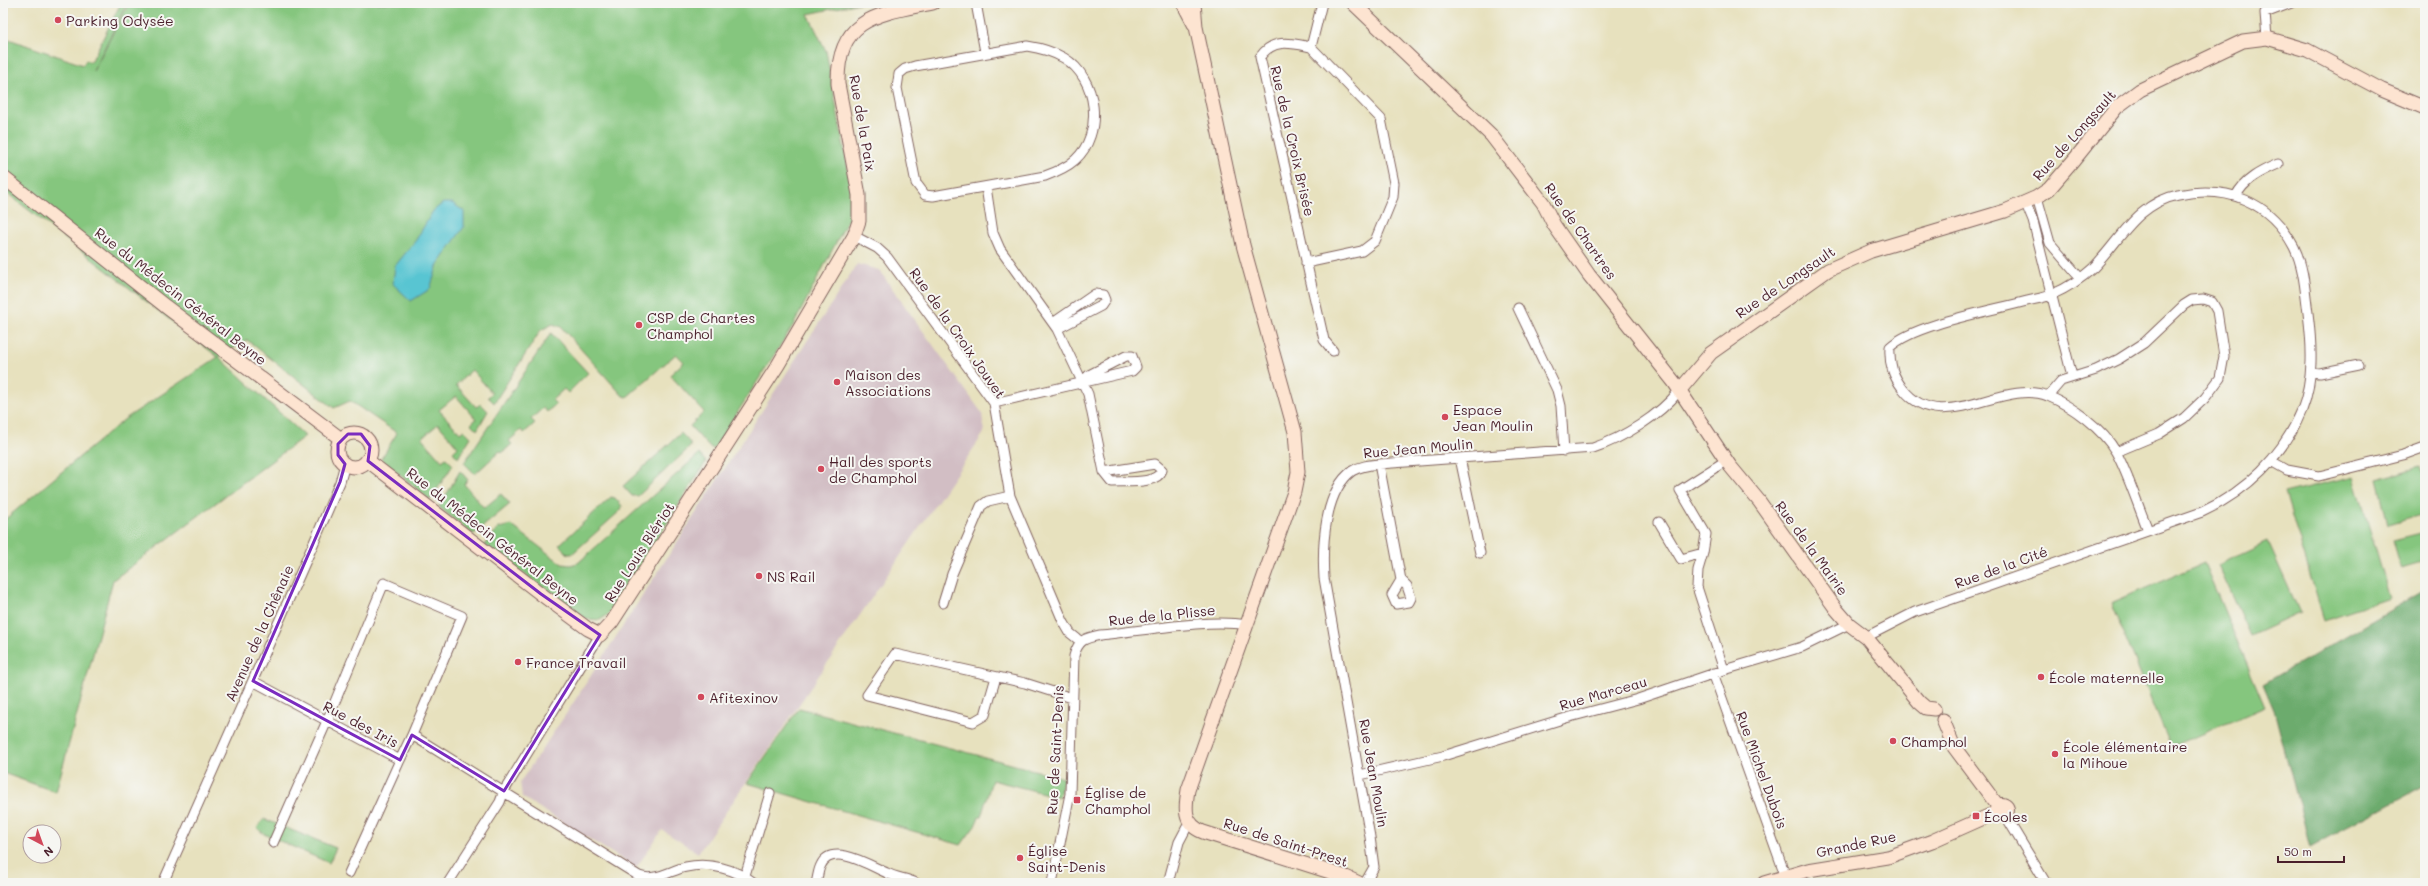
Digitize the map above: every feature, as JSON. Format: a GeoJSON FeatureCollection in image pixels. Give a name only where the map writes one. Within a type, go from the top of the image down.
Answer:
{"type":"FeatureCollection","features":[{"type":"Feature","properties":{"kind":"street","name":"Rue de la Paix"},"geometry":{"type":"LineString","coordinates":[[854,236],[860,207],[838,84],[837,65],[841,50],[861,24],[872,17],[932,3]]}},
{"type":"Feature","properties":{"kind":"street"},"geometry":{"type":"LineString","coordinates":[[976,3],[986,52]]}},
{"type":"Feature","properties":{"kind":"street"},"geometry":{"type":"LineString","coordinates":[[1183,3],[1196,27]]}},
{"type":"Feature","properties":{"kind":"street"},"geometry":{"type":"LineString","coordinates":[[1168,883],[1179,842],[1189,823],[1186,804],[1188,790],[1248,625],[1294,492],[1298,455],[1295,432],[1243,244],[1196,27],[1194,3]]}},
{"type":"Feature","properties":{"kind":"street"},"geometry":{"type":"LineString","coordinates":[[1306,263],[1362,251],[1375,241],[1393,197],[1394,183],[1381,119],[1311,47],[1322,3]]}},
{"type":"Feature","properties":{"kind":"street","name":"Rue de Chartres"},"geometry":{"type":"LineString","coordinates":[[1353,3],[1468,110],[1491,135],[1543,203],[1554,225],[1589,275],[1679,391]]}},
{"type":"Feature","properties":{"kind":"street"},"geometry":{"type":"LineString","coordinates":[[2267,38],[2265,13],[2291,3]]}},
{"type":"Feature","properties":{"kind":"street","name":"Rue de Longsault"},"geometry":{"type":"LineString","coordinates":[[1679,391],[1711,353],[1828,270],[1872,251],[2026,204],[2037,198],[2049,189],[2117,107],[2140,90],[2243,41],[2267,38],[2307,50],[2382,90],[2425,108]]}},
{"type":"Feature","properties":{"kind":"street","name":"Rue de la Croix Brisée"},"geometry":{"type":"LineString","coordinates":[[1311,47],[1283,42],[1267,47],[1260,56],[1324,340],[1333,351]]}},
{"type":"Feature","properties":{"kind":"street"},"geometry":{"type":"LineString","coordinates":[[1026,46],[1046,49],[1065,59],[1080,73],[1090,90],[1093,119],[1086,145],[1075,160],[1060,171],[1045,176],[986,187],[933,196],[925,195],[920,191],[916,183],[896,88],[898,74],[905,69],[986,52],[1026,46]]}},
{"type":"Feature","properties":{"kind":"street"},"geometry":{"type":"LineString","coordinates":[[2236,196],[2240,188],[2263,170],[2278,164]]}},
{"type":"Feature","properties":{"kind":"street","name":"Rue du Médecin Général Beyne"},"geometry":{"type":"LineString","coordinates":[[3,177],[165,306],[341,439]]}},
{"type":"Feature","properties":{"kind":"street"},"geometry":{"type":"LineString","coordinates":[[986,187],[993,233],[1000,249],[1055,326],[1083,381],[1088,394],[1104,472],[1112,482],[1154,479],[1161,475],[1162,470],[1155,464],[1104,472]]}},
{"type":"Feature","properties":{"kind":"street","name":"Rue de la Cité"},"geometry":{"type":"LineString","coordinates":[[1866,637],[1915,612],[2217,505],[2258,475],[2271,461],[2289,435],[2302,409],[2311,372],[2311,336],[2302,272],[2294,248],[2282,229],[2267,213],[2247,200],[2236,196],[2210,191],[2176,195],[2152,206],[2131,222],[2093,267],[2080,278],[2052,295],[1910,332],[1890,347],[1889,359],[1892,370],[1909,396],[1920,405],[1932,409],[1946,410],[2020,392],[2048,396]]}},
{"type":"Feature","properties":{"kind":"street"},"geometry":{"type":"LineString","coordinates":[[2037,198],[2050,243],[2080,278]]}},
{"type":"Feature","properties":{"kind":"street"},"geometry":{"type":"LineString","coordinates":[[2026,204],[2033,221],[2072,376]]}},
{"type":"Feature","properties":{"kind":"street","name":"Rue de la Croix Jouvet"},"geometry":{"type":"LineString","coordinates":[[854,236],[877,248],[888,257],[994,403],[1010,496],[1063,621],[1070,633],[1080,642]]}},
{"type":"Feature","properties":{"kind":"street","name":"Rue Louis Blériot"},"geometry":{"type":"LineString","coordinates":[[448,883],[500,802],[504,791],[600,635],[612,622],[774,372],[854,236]]}},
{"type":"Feature","properties":{"kind":"street"},"geometry":{"type":"LineString","coordinates":[[1095,294],[1103,295],[1105,300],[1101,306],[1055,326],[1095,294]]}},
{"type":"Feature","properties":{"kind":"street"},"geometry":{"type":"LineString","coordinates":[[2116,452],[2159,434],[2178,422],[2209,393],[2220,378],[2224,356],[2217,311],[2212,302],[2203,299],[2192,300],[2184,305],[2144,343],[2119,359],[2096,370],[2072,376],[2061,381],[2048,396],[2083,418],[2107,440],[2116,452],[2148,530]]}},
{"type":"Feature","properties":{"kind":"street"},"geometry":{"type":"LineString","coordinates":[[1518,308],[1558,390],[1564,451]]}},
{"type":"Feature","properties":{"kind":"street"},"geometry":{"type":"LineString","coordinates":[[994,403],[1083,381],[1132,371],[1136,367],[1135,360],[1132,356],[1126,356],[1089,375],[1083,381]]}},
{"type":"Feature","properties":{"kind":"street"},"geometry":{"type":"LineString","coordinates":[[2311,372],[2320,373],[2359,365]]}},
{"type":"Feature","properties":{"kind":"street","name":"Rue Jean Moulin"},"geometry":{"type":"LineString","coordinates":[[1365,883],[1374,867],[1360,775],[1324,578],[1322,550],[1333,499],[1341,483],[1360,467],[1379,464],[1593,448],[1609,443],[1671,401],[1679,391]]}},
{"type":"Feature","properties":{"kind":"street","name":"Rue de la Mairie"},"geometry":{"type":"LineString","coordinates":[[1679,391],[1727,460],[1849,624],[1866,637],[1919,702],[1926,708],[1939,708],[1944,710],[1945,716],[1942,720],[1954,747],[2000,811]]}},
{"type":"Feature","properties":{"kind":"street"},"geometry":{"type":"LineString","coordinates":[[352,432],[364,436],[370,446],[367,460],[359,466],[345,464],[338,455],[336,449],[341,439],[352,432]]}},
{"type":"Feature","properties":{"kind":"street"},"geometry":{"type":"LineString","coordinates":[[2271,461],[2287,470],[2319,476],[2403,455],[2425,447]]}},
{"type":"Feature","properties":{"kind":"street"},"geometry":{"type":"LineString","coordinates":[[1460,458],[1480,553]]}},
{"type":"Feature","properties":{"kind":"street","name":"Rue du Médecin Général Beyne"},"geometry":{"type":"LineString","coordinates":[[367,460],[547,599],[588,629],[600,635]]}},
{"type":"Feature","properties":{"kind":"street"},"geometry":{"type":"LineString","coordinates":[[1724,670],[1697,587],[1698,570],[1706,534],[1680,490],[1727,460]]}},
{"type":"Feature","properties":{"kind":"street","name":"Avenue de la Chênaie"},"geometry":{"type":"LineString","coordinates":[[163,883],[337,490],[345,464]]}},
{"type":"Feature","properties":{"kind":"street"},"geometry":{"type":"LineString","coordinates":[[1379,464],[1401,580]]}},
{"type":"Feature","properties":{"kind":"street"},"geometry":{"type":"LineString","coordinates":[[943,603],[952,574],[981,506],[994,499],[1010,496]]}},
{"type":"Feature","properties":{"kind":"street"},"geometry":{"type":"LineString","coordinates":[[1659,522],[1680,559],[1703,553]]}},
{"type":"Feature","properties":{"kind":"street"},"geometry":{"type":"LineString","coordinates":[[273,843],[327,721],[384,584],[462,616],[412,735]]}},
{"type":"Feature","properties":{"kind":"street","name":"Rue de la Plisse"},"geometry":{"type":"LineString","coordinates":[[1080,642],[1087,637],[1100,635],[1206,624],[1229,622],[1248,625]]}},
{"type":"Feature","properties":{"kind":"street","name":"Rue Marceau"},"geometry":{"type":"LineString","coordinates":[[1360,775],[1443,756],[1566,718],[1638,699],[1713,673],[1802,646],[1849,624]]}},
{"type":"Feature","properties":{"kind":"street","name":"Rue de Saint-Denis"},"geometry":{"type":"LineString","coordinates":[[1052,883],[1070,794],[1074,656],[1080,642]]}},
{"type":"Feature","properties":{"kind":"street"},"geometry":{"type":"LineString","coordinates":[[996,677],[985,714],[972,722],[867,695],[895,654],[996,677],[1072,698]]}},
{"type":"Feature","properties":{"kind":"street","name":"Rue Michel Dubois"},"geometry":{"type":"LineString","coordinates":[[1713,673],[1787,880]]}},
{"type":"Feature","properties":{"kind":"street","name":"Rue des Iris"},"geometry":{"type":"LineString","coordinates":[[253,681],[400,760],[412,735],[644,878],[655,877],[687,867],[705,866],[715,866],[745,876]]}},
{"type":"Feature","properties":{"kind":"street"},"geometry":{"type":"LineString","coordinates":[[349,873],[400,760]]}},
{"type":"Feature","properties":{"kind":"street"},"geometry":{"type":"LineString","coordinates":[[753,883],[745,876],[770,793]]}},
{"type":"Feature","properties":{"kind":"street"},"geometry":{"type":"LineString","coordinates":[[2000,811],[2046,883]]}},
{"type":"Feature","properties":{"kind":"street","name":"Grande Rue"},"geometry":{"type":"LineString","coordinates":[[1764,883],[1787,880],[1888,857],[1932,841],[2000,811]]}},
{"type":"Feature","properties":{"kind":"street","name":"Rue de Saint-Prest"},"geometry":{"type":"LineString","coordinates":[[1189,823],[1203,832],[1346,877],[1359,883]]}},
{"type":"Feature","properties":{"kind":"street"},"geometry":{"type":"LineString","coordinates":[[816,883],[821,864],[827,858],[835,855],[850,857],[892,876],[916,883]]}},
{"type":"Feature","properties":{"kind":"highlighted area"},"geometry":{"type":"Polygon","coordinates":[[[348,434],[361,434],[370,446],[368,461],[541,594],[600,635],[504,791],[412,735],[400,760],[253,681],[340,482],[345,464],[338,455],[338,444],[348,434]]]}},
{"type":"Feature","properties":{"kind":"shaded area"},"geometry":{"type":"Polygon","coordinates":[[[857,264],[879,270],[982,413],[984,433],[698,853],[662,830],[636,868],[522,797],[520,782],[566,714],[857,264]]]}},
{"type":"Feature","properties":{"kind":"green space"},"geometry":{"type":"Polygon","coordinates":[[[121,3],[127,3],[93,71],[129,3],[860,3],[808,14],[826,51],[855,206],[794,324],[714,449],[709,447],[690,426],[704,412],[670,375],[684,362],[676,354],[627,397],[623,396],[561,327],[553,324],[541,330],[494,403],[488,397],[492,393],[472,370],[456,385],[476,407],[481,404],[488,411],[477,430],[471,424],[476,419],[456,396],[439,410],[460,433],[464,430],[471,437],[458,458],[453,452],[458,447],[438,424],[422,438],[442,461],[446,458],[453,465],[430,500],[381,459],[397,433],[350,401],[334,408],[247,340],[219,357],[305,436],[113,580],[56,792],[3,773],[3,521],[125,419],[218,357],[3,190],[3,37],[83,65],[86,60],[91,62],[121,3]]]}},
{"type":"Feature","properties":{"kind":"green space"},"geometry":{"type":"Polygon","coordinates":[[[551,333],[588,373],[568,393],[564,389],[552,400],[556,404],[547,412],[543,408],[531,419],[535,423],[524,433],[521,430],[509,441],[512,444],[502,453],[500,451],[475,474],[464,463],[551,333]]]}},
{"type":"Feature","properties":{"kind":"green space"},"geometry":{"type":"Polygon","coordinates":[[[681,433],[690,443],[690,447],[638,496],[632,496],[623,486],[681,433]]]}},
{"type":"Feature","properties":{"kind":"green space"},"geometry":{"type":"Polygon","coordinates":[[[699,454],[706,462],[609,614],[600,620],[586,619],[484,545],[499,528],[511,525],[562,564],[570,565],[578,563],[699,454]]]}},
{"type":"Feature","properties":{"kind":"green space"},"geometry":{"type":"Polygon","coordinates":[[[2421,467],[2425,481],[2425,513],[2388,524],[2377,479],[2421,467]]]}},
{"type":"Feature","properties":{"kind":"green space"},"geometry":{"type":"Polygon","coordinates":[[[460,471],[468,480],[464,484],[484,508],[501,494],[510,504],[474,534],[439,507],[460,471]]]}},
{"type":"Feature","properties":{"kind":"green space"},"geometry":{"type":"Polygon","coordinates":[[[2354,476],[2390,598],[2324,620],[2285,493],[2354,476]]]}},
{"type":"Feature","properties":{"kind":"green space"},"geometry":{"type":"Polygon","coordinates":[[[611,497],[615,498],[622,506],[621,510],[572,554],[568,554],[559,545],[611,497]]]}},
{"type":"Feature","properties":{"kind":"green space"},"geometry":{"type":"Polygon","coordinates":[[[2425,532],[2425,561],[2401,568],[2393,540],[2425,532]]]}},
{"type":"Feature","properties":{"kind":"green space"},"geometry":{"type":"Polygon","coordinates":[[[2268,542],[2300,613],[2250,636],[2218,565],[2268,542]]]}},
{"type":"Feature","properties":{"kind":"green space"},"geometry":{"type":"Polygon","coordinates":[[[2204,563],[2265,707],[2171,747],[2111,603],[2204,563]]]}},
{"type":"Feature","properties":{"kind":"green space"},"geometry":{"type":"Polygon","coordinates":[[[2425,590],[2425,785],[2310,847],[2274,710],[2263,684],[2425,590]]]}},
{"type":"Feature","properties":{"kind":"green space"},"geometry":{"type":"Polygon","coordinates":[[[799,708],[1064,778],[1059,797],[992,780],[981,817],[979,817],[975,826],[961,845],[747,783],[799,708]]]}},
{"type":"Feature","properties":{"kind":"green space"},"geometry":{"type":"Polygon","coordinates":[[[264,819],[336,848],[329,863],[264,834],[257,828],[264,819]]]}},
{"type":"Feature","properties":{"kind":"water"},"geometry":{"type":"Polygon","coordinates":[[[443,203],[452,203],[464,211],[464,227],[438,264],[430,289],[411,301],[393,284],[395,266],[416,240],[433,211],[443,203]]]}},
{"type":"Feature","properties":{"kind":"place","name":"Parking Odysée"},"geometry":{"type":"Point","coordinates":[58,20]}},
{"type":"Feature","properties":{"kind":"place","name":"CSP de Chartes Champhol"},"geometry":{"type":"Point","coordinates":[639,325]}},
{"type":"Feature","properties":{"kind":"place","name":"Maison des Associations"},"geometry":{"type":"Point","coordinates":[837,382]}},
{"type":"Feature","properties":{"kind":"place","name":"Espace Jean Moulin"},"geometry":{"type":"Point","coordinates":[1445,417]}},
{"type":"Feature","properties":{"kind":"place","name":"Hall des sports de Champhol"},"geometry":{"type":"Point","coordinates":[821,469]}},
{"type":"Feature","properties":{"kind":"place","name":"NS Rail"},"geometry":{"type":"Point","coordinates":[759,576]}},
{"type":"Feature","properties":{"kind":"place","name":"France Travail"},"geometry":{"type":"Point","coordinates":[518,662]}},
{"type":"Feature","properties":{"kind":"place","name":"École maternelle"},"geometry":{"type":"Point","coordinates":[2041,677]}},
{"type":"Feature","properties":{"kind":"place","name":"Afitexinov"},"geometry":{"type":"Point","coordinates":[701,697]}},
{"type":"Feature","properties":{"kind":"place","name":"Champhol"},"geometry":{"type":"Point","coordinates":[1893,741]}},
{"type":"Feature","properties":{"kind":"place","name":"École élémentaire la Mihoue"},"geometry":{"type":"Point","coordinates":[2055,754]}},
{"type":"Feature","properties":{"kind":"place","name":"Église de Champhol"},"geometry":{"type":"Point","coordinates":[1077,800]}},
{"type":"Feature","properties":{"kind":"place","name":"Écoles"},"geometry":{"type":"Point","coordinates":[1976,816]}},
{"type":"Feature","properties":{"kind":"place","name":"Église Saint-Denis"},"geometry":{"type":"Point","coordinates":[1020,858]}}]}
